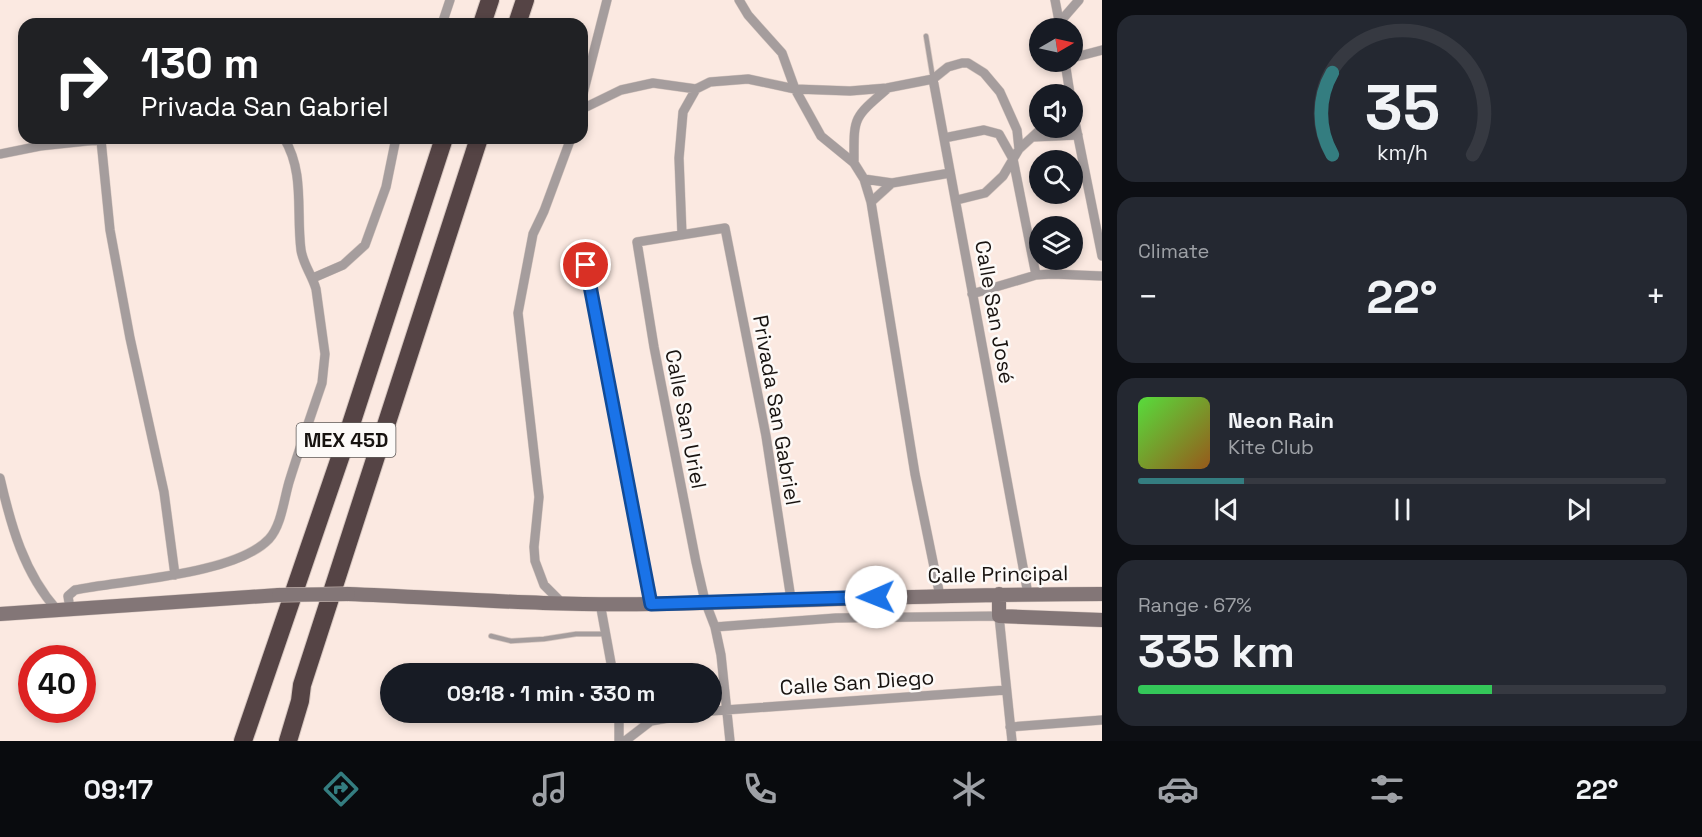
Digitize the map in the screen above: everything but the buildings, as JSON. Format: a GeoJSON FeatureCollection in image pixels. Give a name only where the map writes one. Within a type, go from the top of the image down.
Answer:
{"type":"FeatureCollection","features":[{"type":"Feature","properties":{"kind":"highway"},"geometry":{"type":"LineString","coordinates":[[484,18],[490,0]]}},
{"type":"Feature","properties":{"kind":"highway"},"geometry":{"type":"LineString","coordinates":[[519,18],[525,0]]}},
{"type":"Feature","properties":{"kind":"highway","name":"MEX 45D"},"geometry":{"type":"LineString","coordinates":[[243,741],[342,452],[442,144]]}},
{"type":"Feature","properties":{"kind":"highway","name":"MEX 45D"},"geometry":{"type":"LineString","coordinates":[[288,741],[300,701],[302,685],[477,144]]}},
{"type":"Feature","properties":{"kind":"highway"},"geometry":{"type":"LineString","coordinates":[[280,741],[295,697],[302,685]]}},
{"type":"Feature","properties":{"kind":"highway"},"geometry":{"type":"LineString","coordinates":[[248,741],[259,697]]}},
{"type":"Feature","properties":{"kind":"street"},"geometry":{"type":"LineString","coordinates":[[444,18],[450,0]]}},
{"type":"Feature","properties":{"kind":"street"},"geometry":{"type":"LineString","coordinates":[[588,74],[607,0]]}},
{"type":"Feature","properties":{"kind":"street"},"geometry":{"type":"LineString","coordinates":[[739,0],[748,15],[782,53],[795,89],[821,136],[855,163],[864,179],[871,202],[915,474],[940,596]]}},
{"type":"Feature","properties":{"kind":"street"},"geometry":{"type":"LineString","coordinates":[[1055,0],[1058,18]]}},
{"type":"Feature","properties":{"kind":"street"},"geometry":{"type":"LineString","coordinates":[[1066,18],[1079,0]]}},
{"type":"Feature","properties":{"kind":"street"},"geometry":{"type":"LineString","coordinates":[[1083,55],[1102,50]]}},
{"type":"Feature","properties":{"kind":"street"},"geometry":{"type":"LineString","coordinates":[[682,235],[679,158],[683,112],[696,89],[710,82],[748,79],[795,89],[850,91],[887,88],[933,79],[948,67],[962,63],[975,66],[1000,92],[1019,138],[1019,149]]}},
{"type":"Feature","properties":{"kind":"street","name":"Calle San José"},"geometry":{"type":"LineString","coordinates":[[933,79],[1028,594]]}},
{"type":"Feature","properties":{"kind":"street"},"geometry":{"type":"LineString","coordinates":[[588,106],[621,90],[653,83],[696,89]]}},
{"type":"Feature","properties":{"kind":"street"},"geometry":{"type":"LineString","coordinates":[[855,163],[854,126],[860,112],[887,88]]}},
{"type":"Feature","properties":{"kind":"street"},"geometry":{"type":"LineString","coordinates":[[944,138],[984,130],[999,134],[1012,159],[1036,276]]}},
{"type":"Feature","properties":{"kind":"street"},"geometry":{"type":"LineString","coordinates":[[957,200],[985,193],[1003,176],[1019,149],[1032,138]]}},
{"type":"Feature","properties":{"kind":"street"},"geometry":{"type":"LineString","coordinates":[[1079,138],[1102,256]]}},
{"type":"Feature","properties":{"kind":"street"},"geometry":{"type":"LineString","coordinates":[[0,154],[56,144]]}},
{"type":"Feature","properties":{"kind":"street"},"geometry":{"type":"LineString","coordinates":[[100,144],[110,230],[130,338],[164,492],[175,575]]}},
{"type":"Feature","properties":{"kind":"street"},"geometry":{"type":"LineString","coordinates":[[0,478],[28,569],[37,586],[64,609],[68,596],[75,590],[175,575],[226,563],[245,556],[270,538],[278,521],[322,383],[325,367],[316,289],[313,278],[305,266],[301,250],[299,182],[294,160],[287,144]]}},
{"type":"Feature","properties":{"kind":"street"},"geometry":{"type":"LineString","coordinates":[[313,278],[343,265],[364,245],[386,188],[395,144]]}},
{"type":"Feature","properties":{"kind":"street"},"geometry":{"type":"LineString","coordinates":[[566,602],[544,585],[535,561],[534,547],[539,497],[518,313],[533,234],[544,212],[569,144]]}},
{"type":"Feature","properties":{"kind":"street"},"geometry":{"type":"LineString","coordinates":[[864,179],[892,183],[951,173]]}},
{"type":"Feature","properties":{"kind":"street"},"geometry":{"type":"LineString","coordinates":[[871,202],[892,183]]}},
{"type":"Feature","properties":{"kind":"street","name":"Privada San Gabriel"},"geometry":{"type":"LineString","coordinates":[[682,235],[725,228],[766,436],[791,599]]}},
{"type":"Feature","properties":{"kind":"street","name":"Calle San Uriel"},"geometry":{"type":"LineString","coordinates":[[682,235],[637,243],[666,412],[698,573],[715,627],[730,741]]}},
{"type":"Feature","properties":{"kind":"street"},"geometry":{"type":"LineString","coordinates":[[586,265],[651,604]]}},
{"type":"Feature","properties":{"kind":"street"},"geometry":{"type":"LineString","coordinates":[[972,294],[1036,276],[1052,274],[1102,276]]}},
{"type":"Feature","properties":{"kind":"street","name":"Calle Principal"},"geometry":{"type":"LineString","coordinates":[[0,614],[279,595],[348,594],[651,604],[999,594],[1102,594]]}},
{"type":"Feature","properties":{"kind":"street"},"geometry":{"type":"LineString","coordinates":[[999,594],[999,616],[1012,741]]}},
{"type":"Feature","properties":{"kind":"street"},"geometry":{"type":"LineString","coordinates":[[600,603],[611,663]]}},
{"type":"Feature","properties":{"kind":"street"},"geometry":{"type":"LineString","coordinates":[[715,627],[836,618],[999,616],[1102,620]]}},
{"type":"Feature","properties":{"kind":"street","name":"Calle San Diego"},"geometry":{"type":"LineString","coordinates":[[722,710],[1006,690]]}},
{"type":"Feature","properties":{"kind":"street"},"geometry":{"type":"LineString","coordinates":[[1010,727],[1102,720]]}},
{"type":"Feature","properties":{"kind":"street"},"geometry":{"type":"LineString","coordinates":[[619,741],[620,723]]}},
{"type":"Feature","properties":{"kind":"street"},"geometry":{"type":"LineString","coordinates":[[625,741],[648,723]]}},
{"type":"Feature","properties":{"kind":"lane","name":"Calle San José"},"geometry":{"type":"LineString","coordinates":[[926,36],[933,79]]}},
{"type":"Feature","properties":{"kind":"lane"},"geometry":{"type":"LineString","coordinates":[[491,636],[511,641],[576,634],[606,634]]}},
{"type":"Feature","properties":{"kind":"route"},"geometry":{"type":"LineString","coordinates":[[586,265],[651,604],[876,597]]}}]}
